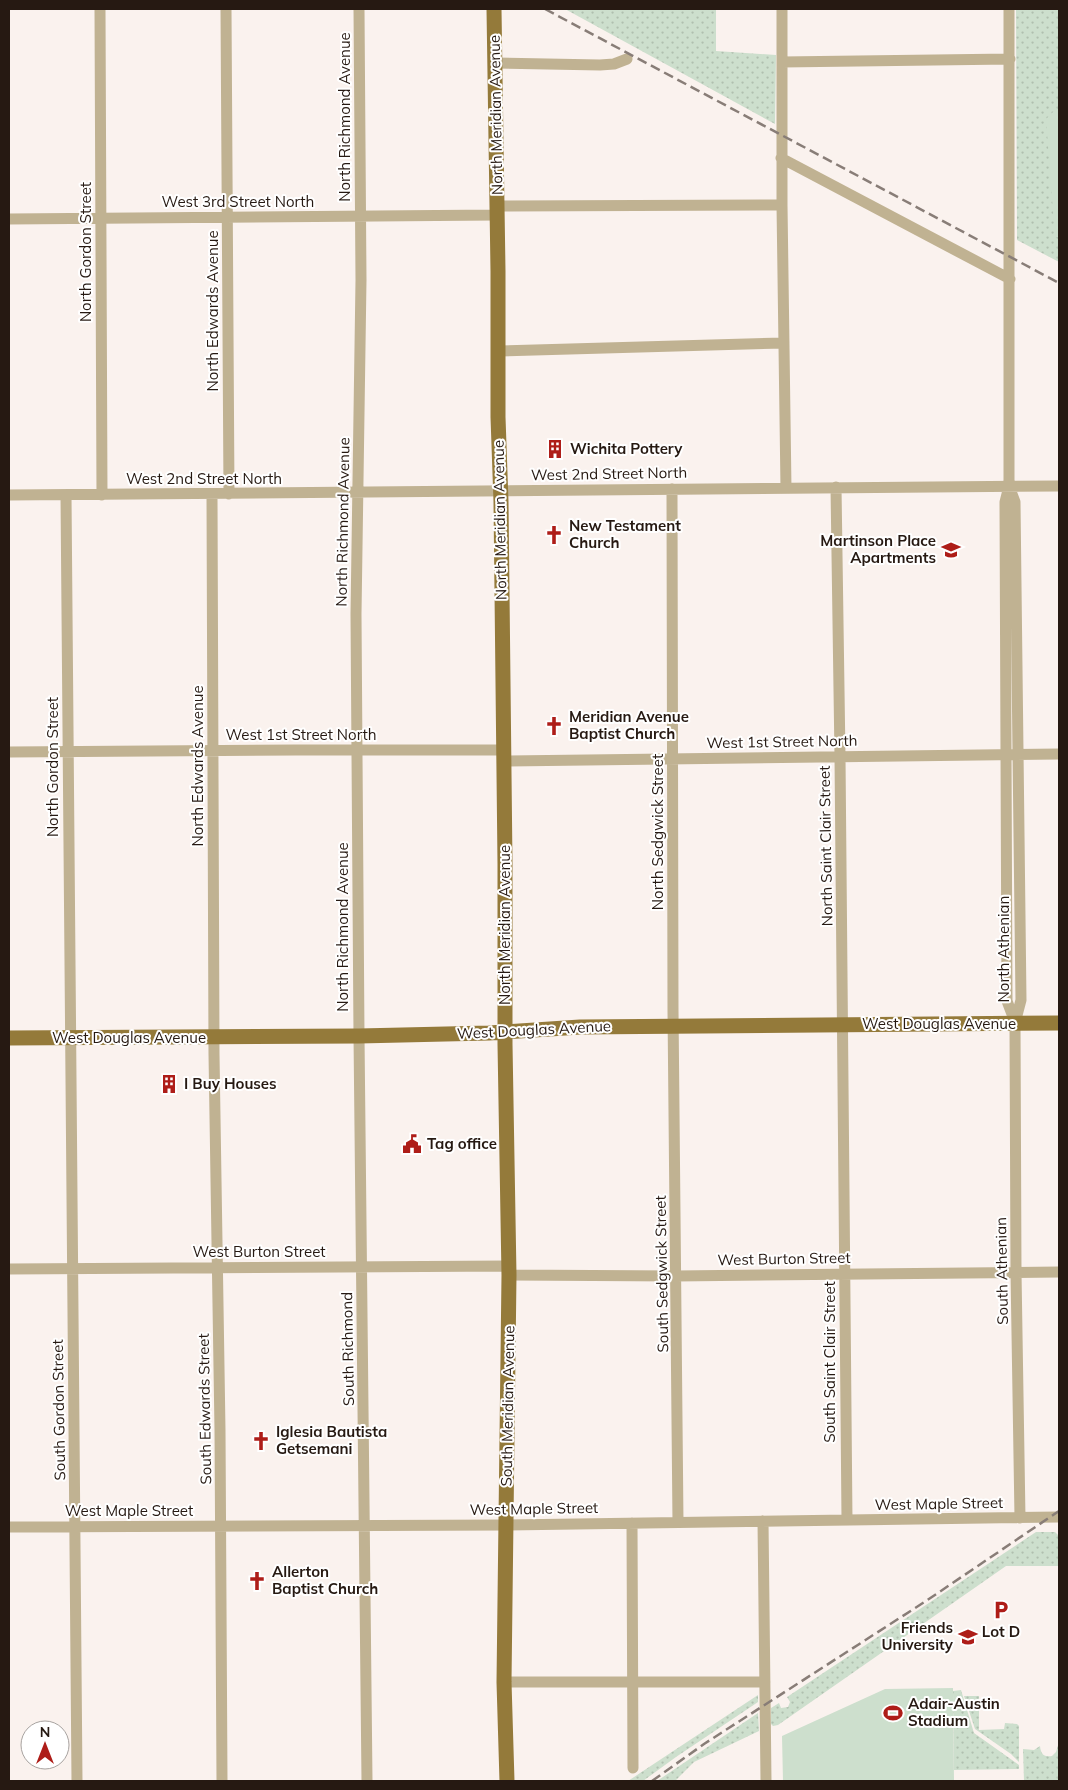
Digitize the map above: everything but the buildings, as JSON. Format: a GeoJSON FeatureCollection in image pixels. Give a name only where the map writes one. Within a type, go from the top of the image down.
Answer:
{"type":"FeatureCollection","features":[{"type":"Feature","properties":{"kind":"main road","name":"North Meridian Avenue"},"geometry":{"type":"LineString","coordinates":[[494,9],[504,756],[505,1032]]}},
{"type":"Feature","properties":{"kind":"main road","name":"West Douglas Avenue"},"geometry":{"type":"LineString","coordinates":[[9,1038],[359,1036],[505,1032],[580,1026],[1059,1023]]}},
{"type":"Feature","properties":{"kind":"main road","name":"South Meridian Avenue"},"geometry":{"type":"LineString","coordinates":[[505,1032],[509,1271],[504,1682],[508,1781]]}},
{"type":"Feature","properties":{"kind":"street","name":"North Gordon Street"},"geometry":{"type":"LineString","coordinates":[[100,9],[102,495]]}},
{"type":"Feature","properties":{"kind":"street","name":"North Edwards Avenue"},"geometry":{"type":"LineString","coordinates":[[226,9],[229,494]]}},
{"type":"Feature","properties":{"kind":"street","name":"North Richmond Avenue"},"geometry":{"type":"LineString","coordinates":[[359,9],[360,216],[356,614],[359,1036]]}},
{"type":"Feature","properties":{"kind":"street"},"geometry":{"type":"LineString","coordinates":[[782,9],[781,158],[786,488]]}},
{"type":"Feature","properties":{"kind":"street"},"geometry":{"type":"LineString","coordinates":[[1009,9],[1009,486]]}},
{"type":"Feature","properties":{"kind":"street"},"geometry":{"type":"LineString","coordinates":[[495,63],[600,65],[614,64],[627,59]]}},
{"type":"Feature","properties":{"kind":"street"},"geometry":{"type":"LineString","coordinates":[[782,62],[1010,59]]}},
{"type":"Feature","properties":{"kind":"street"},"geometry":{"type":"LineString","coordinates":[[781,158],[1010,279]]}},
{"type":"Feature","properties":{"kind":"street","name":"West 3rd Street North"},"geometry":{"type":"LineString","coordinates":[[9,219],[360,216],[497,210],[782,205]]}},
{"type":"Feature","properties":{"kind":"street"},"geometry":{"type":"LineString","coordinates":[[499,351],[784,343]]}},
{"type":"Feature","properties":{"kind":"street","name":"North Athenian"},"geometry":{"type":"LineString","coordinates":[[1009,486],[1015,502],[1021,1000],[1015,1023]]}},
{"type":"Feature","properties":{"kind":"street","name":"North Athenian"},"geometry":{"type":"LineString","coordinates":[[1009,486],[1004,502],[1007,1001],[1015,1023]]}},
{"type":"Feature","properties":{"kind":"street","name":"West 2nd Street North"},"geometry":{"type":"LineString","coordinates":[[9,495],[1059,486]]}},
{"type":"Feature","properties":{"kind":"street","name":"North Saint Clair Street"},"geometry":{"type":"LineString","coordinates":[[836,487],[843,1024]]}},
{"type":"Feature","properties":{"kind":"street","name":"North Sedgwick Street"},"geometry":{"type":"LineString","coordinates":[[672,488],[674,1026]]}},
{"type":"Feature","properties":{"kind":"street","name":"North Edwards Avenue"},"geometry":{"type":"LineString","coordinates":[[212,494],[214,1037]]}},
{"type":"Feature","properties":{"kind":"street","name":"North Gordon Street"},"geometry":{"type":"LineString","coordinates":[[66,495],[70,1038]]}},
{"type":"Feature","properties":{"kind":"street","name":"West 1st Street North"},"geometry":{"type":"LineString","coordinates":[[9,752],[358,750],[504,756],[672,758],[1059,754]]}},
{"type":"Feature","properties":{"kind":"street","name":"South Athenian"},"geometry":{"type":"LineString","coordinates":[[1015,1023],[1016,1272],[1020,1518]]}},
{"type":"Feature","properties":{"kind":"street","name":"South Saint Clair Street"},"geometry":{"type":"LineString","coordinates":[[843,1024],[846,1520]]}},
{"type":"Feature","properties":{"kind":"street","name":"South Sedgwick Street"},"geometry":{"type":"LineString","coordinates":[[674,1026],[678,1522]]}},
{"type":"Feature","properties":{"kind":"street","name":"South Richmond"},"geometry":{"type":"LineString","coordinates":[[359,1036],[367,1781]]}},
{"type":"Feature","properties":{"kind":"street","name":"South Edwards Street"},"geometry":{"type":"LineString","coordinates":[[214,1037],[221,1526],[222,1781]]}},
{"type":"Feature","properties":{"kind":"street","name":"South Gordon Street"},"geometry":{"type":"LineString","coordinates":[[70,1038],[77,1781]]}},
{"type":"Feature","properties":{"kind":"street","name":"West Burton Street"},"geometry":{"type":"LineString","coordinates":[[9,1269],[362,1267],[676,1276],[1059,1272]]}},
{"type":"Feature","properties":{"kind":"street","name":"West Maple Street"},"geometry":{"type":"LineString","coordinates":[[9,1527],[506,1525],[1059,1518]]}},
{"type":"Feature","properties":{"kind":"street"},"geometry":{"type":"LineString","coordinates":[[763,1521],[766,1781]]}},
{"type":"Feature","properties":{"kind":"street"},"geometry":{"type":"LineString","coordinates":[[632,1523],[633,1768]]}},
{"type":"Feature","properties":{"kind":"street"},"geometry":{"type":"LineString","coordinates":[[504,1682],[765,1682]]}},
{"type":"Feature","properties":{"kind":"green space"},"geometry":{"type":"Polygon","coordinates":[[[565,9],[716,9],[716,51],[776,55],[775,124],[565,9]]]}},
{"type":"Feature","properties":{"kind":"green space"},"geometry":{"type":"Polygon","coordinates":[[[1016,9],[1059,9],[1059,262],[1017,240],[1016,9]]]}},
{"type":"Feature","properties":{"kind":"green space"},"geometry":{"type":"Polygon","coordinates":[[[1055,110],[1059,110],[1059,237],[1055,237],[1046,119],[1055,110]]]}},
{"type":"Feature","properties":{"kind":"green space"},"geometry":{"type":"Polygon","coordinates":[[[1036,1532],[1055,1532],[1059,1536],[1059,1566],[1006,1566],[778,1725],[773,1726],[771,1724],[771,1708],[779,1703],[781,1708],[788,1707],[790,1702],[787,1697],[1036,1532]]]}},
{"type":"Feature","properties":{"kind":"green space","name":"Adair-Austin Stadium"},"geometry":{"type":"Polygon","coordinates":[[[953,1688],[954,1781],[783,1781],[782,1736],[885,1689],[953,1688]]]}},
{"type":"Feature","properties":{"kind":"green space"},"geometry":{"type":"Polygon","coordinates":[[[961,1690],[974,1733],[1019,1765],[1019,1769],[954,1770],[953,1691],[961,1690]]]}},
{"type":"Feature","properties":{"kind":"green space"},"geometry":{"type":"Polygon","coordinates":[[[758,1695],[758,1702],[643,1781],[628,1781],[758,1695]]]}},
{"type":"Feature","properties":{"kind":"green space"},"geometry":{"type":"Polygon","coordinates":[[[964,1696],[979,1696],[979,1730],[1004,1729],[1005,1723],[1017,1724],[1019,1726],[1019,1762],[1011,1754],[975,1729],[964,1696]]]}},
{"type":"Feature","properties":{"kind":"green space"},"geometry":{"type":"Polygon","coordinates":[[[758,1713],[759,1731],[694,1762],[675,1781],[657,1781],[758,1713]]]}},
{"type":"Feature","properties":{"kind":"green space"},"geometry":{"type":"Polygon","coordinates":[[[1059,1742],[1059,1780],[1024,1781],[1023,1749],[1034,1750],[1040,1746],[1043,1755],[1052,1756],[1056,1752],[1059,1742]]]}},
{"type":"Feature","properties":{"kind":"railway"},"geometry":{"type":"LineString","coordinates":[[545,9],[1059,283]]}},
{"type":"Feature","properties":{"kind":"railway"},"geometry":{"type":"LineString","coordinates":[[652,1781],[704,1744],[926,1601],[1059,1511]]}},
{"type":"Feature","properties":{"kind":"place","name":"Wichita Pottery"},"geometry":{"type":"Point","coordinates":[555,449]}},
{"type":"Feature","properties":{"kind":"place","name":"New Testament Church"},"geometry":{"type":"Point","coordinates":[554,535]}},
{"type":"Feature","properties":{"kind":"place","name":"Martinson Place Apartments"},"geometry":{"type":"Point","coordinates":[951,550]}},
{"type":"Feature","properties":{"kind":"place","name":"Meridian Avenue Baptist Church"},"geometry":{"type":"Point","coordinates":[554,726]}},
{"type":"Feature","properties":{"kind":"place","name":"I Buy Houses"},"geometry":{"type":"Point","coordinates":[169,1084]}},
{"type":"Feature","properties":{"kind":"place","name":"Tag office"},"geometry":{"type":"Point","coordinates":[412,1144]}},
{"type":"Feature","properties":{"kind":"place","name":"Iglesia Bautista Getsemani"},"geometry":{"type":"Point","coordinates":[261,1441]}},
{"type":"Feature","properties":{"kind":"place","name":"Allerton Baptist Church"},"geometry":{"type":"Point","coordinates":[257,1581]}},
{"type":"Feature","properties":{"kind":"place","name":"Lot D"},"geometry":{"type":"Point","coordinates":[1001,1610]}},
{"type":"Feature","properties":{"kind":"place","name":"Friends University"},"geometry":{"type":"Point","coordinates":[968,1637]}},
{"type":"Feature","properties":{"kind":"place","name":"Adair-Austin Stadium"},"geometry":{"type":"Point","coordinates":[893,1713]}}]}
